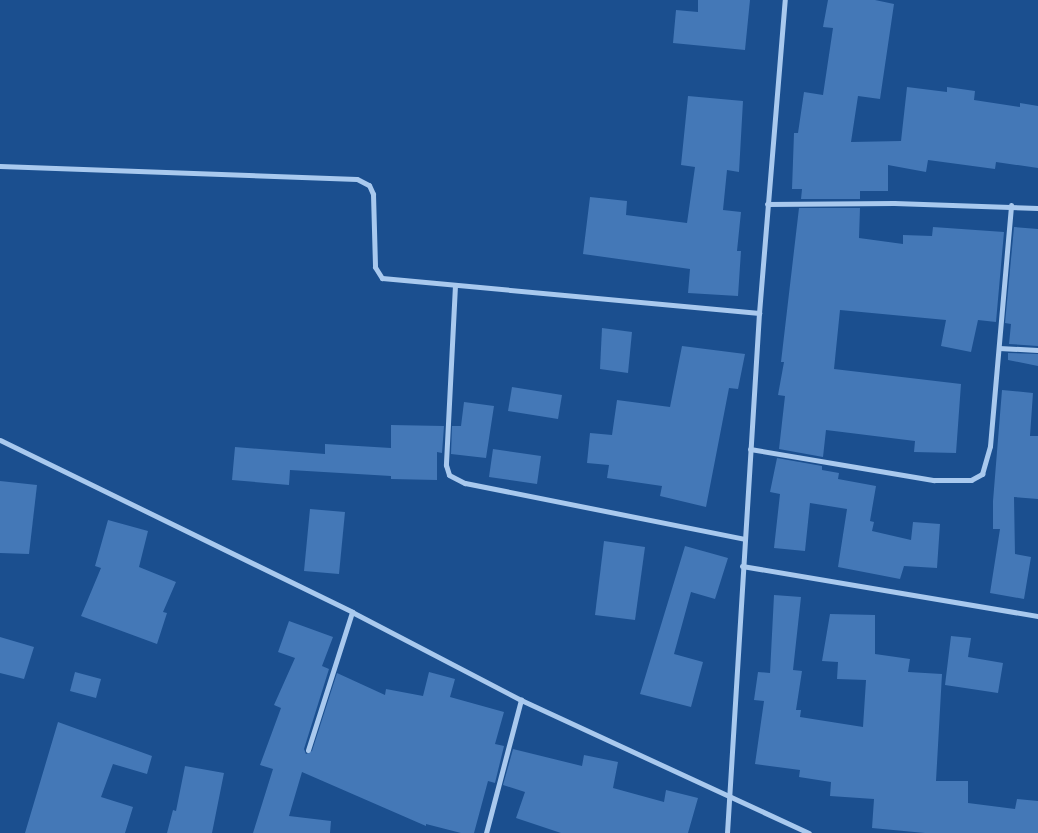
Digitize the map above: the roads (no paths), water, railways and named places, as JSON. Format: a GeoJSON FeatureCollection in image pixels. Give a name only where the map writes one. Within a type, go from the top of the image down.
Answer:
{"type":"FeatureCollection","features":[{"type":"Feature","properties":{"kind":"street"},"geometry":{"type":"LineString","coordinates":[[727,833],[731,799],[742,566],[759,313],[786,0]]}},
{"type":"Feature","properties":{"kind":"street"},"geometry":{"type":"LineString","coordinates":[[0,166],[361,180],[369,185],[373,194],[375,267],[379,276],[399,280],[759,313]]}},
{"type":"Feature","properties":{"kind":"street"},"geometry":{"type":"LineString","coordinates":[[767,204],[1011,205],[1038,208]]}},
{"type":"Feature","properties":{"kind":"street"},"geometry":{"type":"LineString","coordinates":[[750,449],[934,480],[977,478],[987,463],[990,446],[1011,205]]}},
{"type":"Feature","properties":{"kind":"street"},"geometry":{"type":"LineString","coordinates":[[455,285],[446,465],[449,476],[465,483],[744,539]]}},
{"type":"Feature","properties":{"kind":"street"},"geometry":{"type":"LineString","coordinates":[[999,348],[1038,350]]}},
{"type":"Feature","properties":{"kind":"street"},"geometry":{"type":"LineString","coordinates":[[0,440],[352,612],[521,700],[731,799],[809,833]]}},
{"type":"Feature","properties":{"kind":"street"},"geometry":{"type":"LineString","coordinates":[[742,566],[1038,616]]}},
{"type":"Feature","properties":{"kind":"street"},"geometry":{"type":"LineString","coordinates":[[308,750],[352,612]]}},
{"type":"Feature","properties":{"kind":"street"},"geometry":{"type":"LineString","coordinates":[[486,833],[521,700]]}}]}
